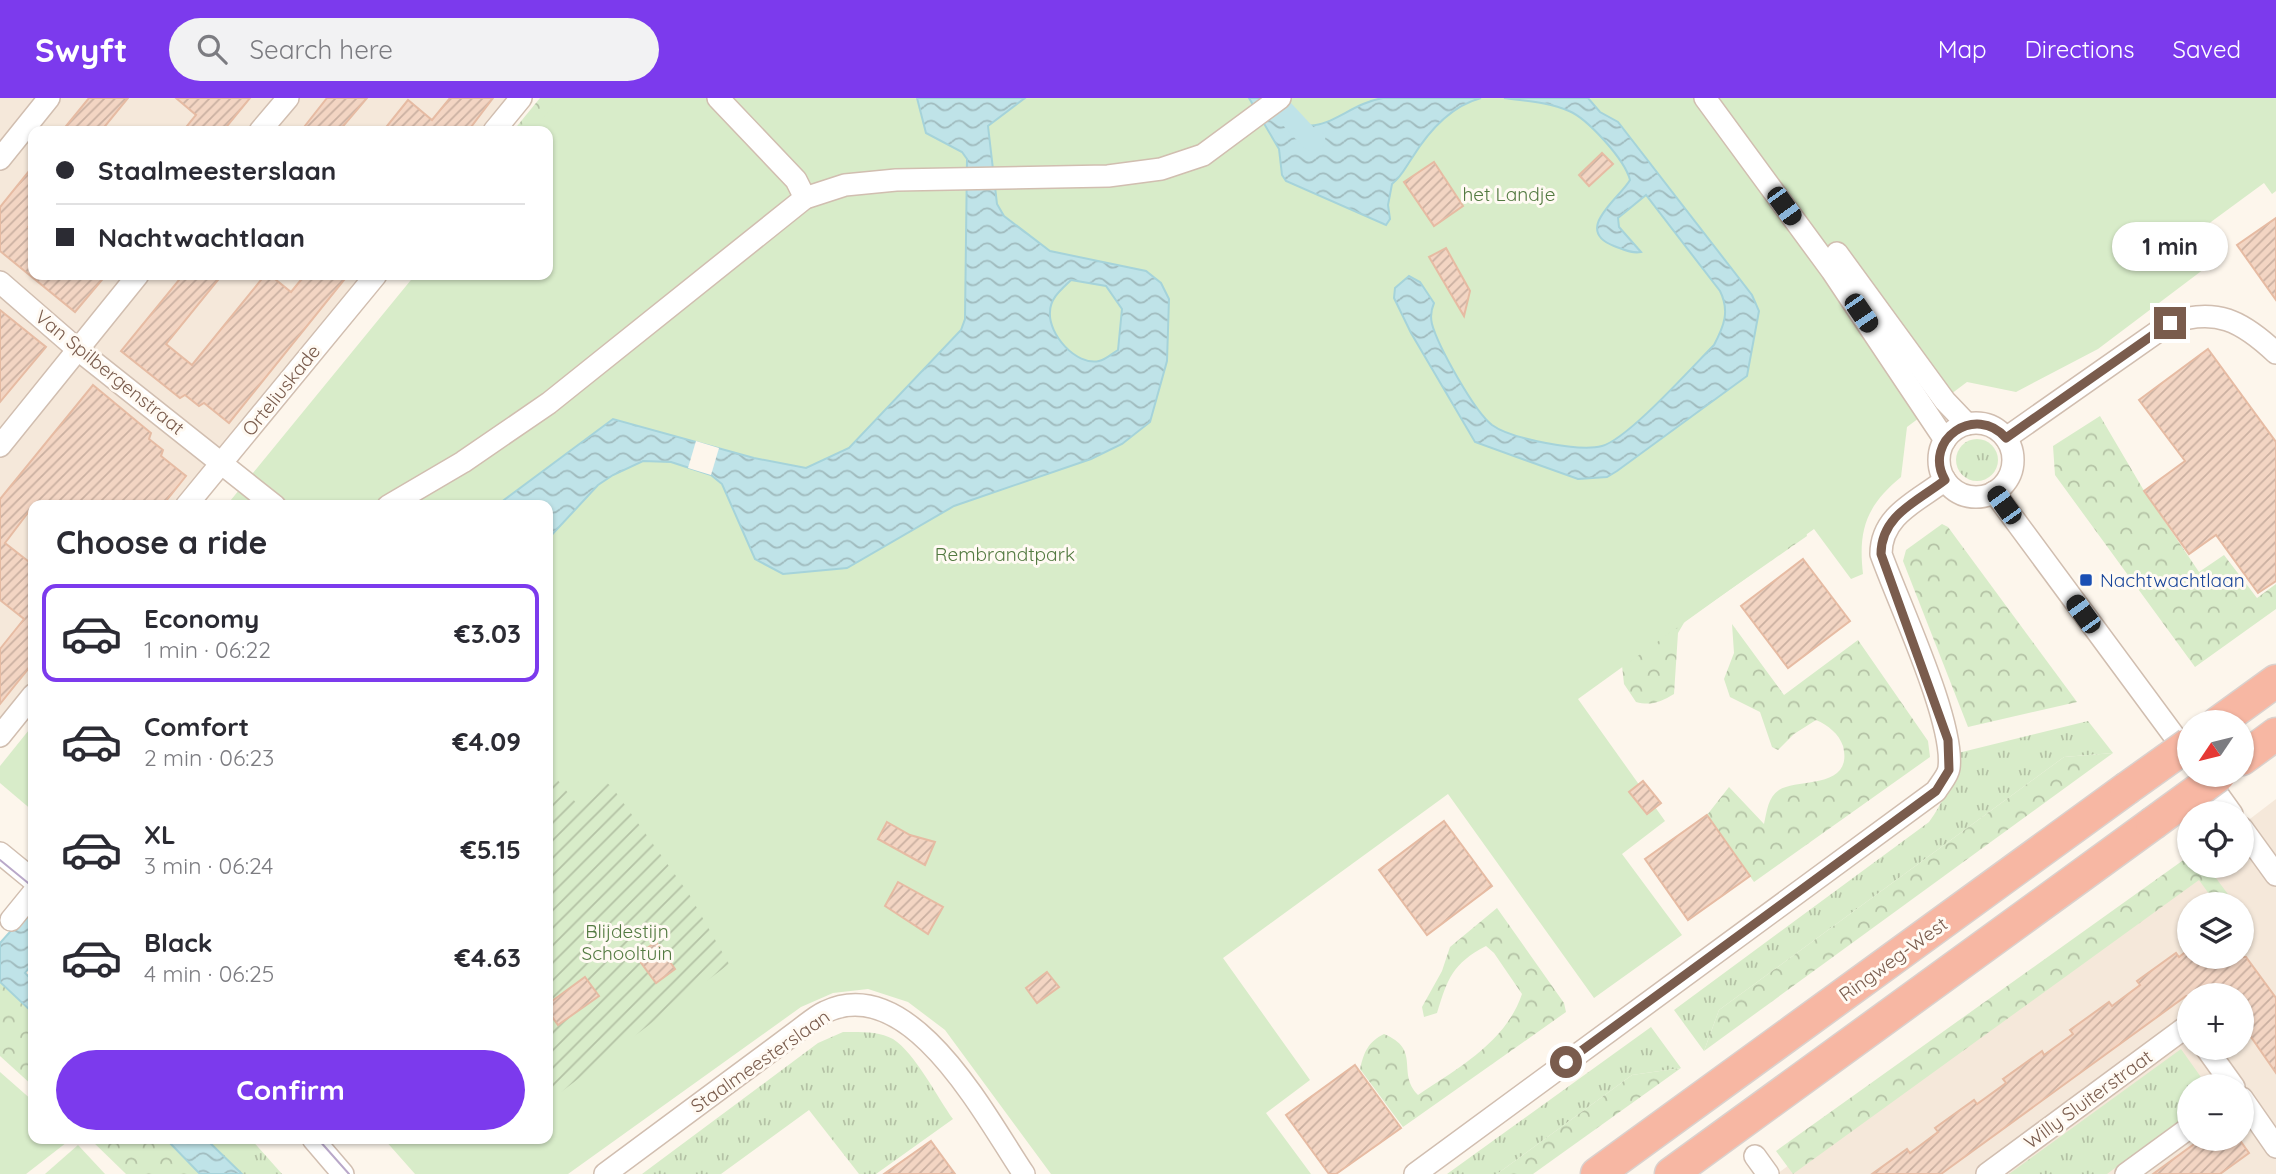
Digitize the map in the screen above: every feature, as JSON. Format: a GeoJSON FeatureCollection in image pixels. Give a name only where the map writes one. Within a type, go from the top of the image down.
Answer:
{"type":"FeatureCollection","features":[{"type":"Feature","properties":{"kind":"highway"},"geometry":{"type":"LineString","coordinates":[[2236,710],[2276,681]]}},
{"type":"Feature","properties":{"kind":"highway"},"geometry":{"type":"LineString","coordinates":[[2254,750],[2272,737]]}},
{"type":"Feature","properties":{"kind":"highway","name":"Ringweg-West"},"geometry":{"type":"LineString","coordinates":[[1597,1174],[2177,753]]}},
{"type":"Feature","properties":{"kind":"highway"},"geometry":{"type":"LineString","coordinates":[[1671,1174],[2202,788]]}},
{"type":"Feature","properties":{"kind":"street"},"geometry":{"type":"LineString","coordinates":[[0,159],[49,98]]}},
{"type":"Feature","properties":{"kind":"street"},"geometry":{"type":"LineString","coordinates":[[264,126],[288,98]]}},
{"type":"Feature","properties":{"kind":"street"},"geometry":{"type":"LineString","coordinates":[[498,126],[521,98]]}},
{"type":"Feature","properties":{"kind":"street"},"geometry":{"type":"LineString","coordinates":[[718,98],[796,180],[805,198]]}},
{"type":"Feature","properties":{"kind":"street"},"geometry":{"type":"LineString","coordinates":[[397,500],[463,462],[549,403],[805,198],[845,185],[954,179],[1108,176],[1161,169],[1203,155],[1280,98]]}},
{"type":"Feature","properties":{"kind":"street"},"geometry":{"type":"LineString","coordinates":[[1705,98],[1832,271],[1945,440]]}},
{"type":"Feature","properties":{"kind":"street"},"geometry":{"type":"LineString","coordinates":[[1723,98],[1945,401],[1967,424]]}},
{"type":"Feature","properties":{"kind":"street"},"geometry":{"type":"LineString","coordinates":[[0,446],[76,348],[134,280]]}},
{"type":"Feature","properties":{"kind":"street","name":"Orteliuskade"},"geometry":{"type":"LineString","coordinates":[[191,500],[372,280]]}},
{"type":"Feature","properties":{"kind":"street","name":"Van Spilbergenstraat"},"geometry":{"type":"LineString","coordinates":[[0,282],[76,348],[268,500]]}},
{"type":"Feature","properties":{"kind":"street"},"geometry":{"type":"LineString","coordinates":[[2006,438],[2170,323],[2194,315],[2214,316],[2235,323],[2252,331],[2276,353]]}},
{"type":"Feature","properties":{"kind":"street"},"geometry":{"type":"LineString","coordinates":[[1967,424],[1988,425],[2006,438],[2011,450],[2012,465],[2006,481],[1994,492],[1969,496],[1957,492],[1945,480],[1939,461],[1945,440],[1953,431],[1967,424]]}},
{"type":"Feature","properties":{"kind":"street"},"geometry":{"type":"LineString","coordinates":[[1415,1174],[1936,791],[1949,770],[1948,740],[1881,554],[1881,542],[1890,520],[1945,480]]}},
{"type":"Feature","properties":{"kind":"street"},"geometry":{"type":"LineString","coordinates":[[1994,492],[2177,740]]}},
{"type":"Feature","properties":{"kind":"street"},"geometry":{"type":"LineString","coordinates":[[0,736],[28,701]]}},
{"type":"Feature","properties":{"kind":"street"},"geometry":{"type":"LineString","coordinates":[[2254,844],[2276,874]]}},
{"type":"Feature","properties":{"kind":"street"},"geometry":{"type":"LineString","coordinates":[[0,853],[28,879]]}},
{"type":"Feature","properties":{"kind":"street"},"geometry":{"type":"LineString","coordinates":[[11,920],[28,888]]}},
{"type":"Feature","properties":{"kind":"street","name":"Staalmeesterslaan"},"geometry":{"type":"LineString","coordinates":[[605,1174],[825,1012],[845,1006],[874,1006],[904,1021],[931,1042],[1024,1174]]}},
{"type":"Feature","properties":{"kind":"street","name":"Willy Sluiterstraat"},"geometry":{"type":"LineString","coordinates":[[1987,1174],[2177,1034]]}},
{"type":"Feature","properties":{"kind":"street"},"geometry":{"type":"LineString","coordinates":[[2254,1115],[2276,1147]]}},
{"type":"Feature","properties":{"kind":"street"},"geometry":{"type":"LineString","coordinates":[[2126,1174],[2177,1137]]}},
{"type":"Feature","properties":{"kind":"street"},"geometry":{"type":"LineString","coordinates":[[317,1144],[343,1174]]}},
{"type":"Feature","properties":{"kind":"street"},"geometry":{"type":"LineString","coordinates":[[1755,1156],[1768,1174]]}},
{"type":"Feature","properties":{"kind":"shaded area"},"geometry":{"type":"Polygon","coordinates":[[[0,98],[520,98],[497,126],[28,126],[28,280],[372,280],[194,500],[28,500],[28,703],[0,738],[0,98]]]}},
{"type":"Feature","properties":{"kind":"shaded area"},"geometry":{"type":"Polygon","coordinates":[[[2276,799],[2276,1174],[1777,1174],[2177,875],[2177,878],[2254,878],[2254,816],[2276,799]]]}},
{"type":"Feature","properties":{"kind":"green space"},"geometry":{"type":"Polygon","coordinates":[[[540,98],[582,98],[553,126],[517,126],[540,98]]]}},
{"type":"Feature","properties":{"kind":"green space","name":"Rembrandtpark"},"geometry":{"type":"Polygon","coordinates":[[[560,98],[2276,98],[2276,191],[2272,194],[2264,183],[2200,230],[2208,266],[2098,349],[2016,392],[1967,382],[1907,427],[1901,477],[1880,498],[1867,520],[1862,544],[1863,574],[1851,579],[1814,529],[1578,699],[1665,821],[1622,854],[1682,935],[1594,998],[1448,794],[1223,958],[1310,1080],[1266,1113],[1311,1174],[1051,1174],[945,1030],[908,1002],[868,989],[833,993],[801,1007],[568,1174],[415,1174],[388,1144],[553,1144],[553,500],[231,500],[411,280],[553,280],[553,126],[536,126],[560,98]]]}},
{"type":"Feature","properties":{"kind":"green space"},"geometry":{"type":"Polygon","coordinates":[[[2100,416],[2143,489],[2199,572],[2224,555],[2257,598],[2276,584],[2276,609],[2195,667],[2055,475],[2053,446],[2100,416]]]}},
{"type":"Feature","properties":{"kind":"green space"},"geometry":{"type":"Polygon","coordinates":[[[1977,439],[1992,445],[1998,460],[1992,475],[1977,481],[1962,475],[1956,460],[1962,445],[1977,439]]]}},
{"type":"Feature","properties":{"kind":"green space"},"geometry":{"type":"Polygon","coordinates":[[[1793,484],[1807,536],[1685,621],[1678,633],[1674,694],[1656,702],[1636,702],[1624,684],[1621,656],[1793,484]]]}},
{"type":"Feature","properties":{"kind":"green space"},"geometry":{"type":"Polygon","coordinates":[[[1942,524],[1948,527],[2077,702],[1968,727],[1903,561],[1906,550],[1942,524]]]}},
{"type":"Feature","properties":{"kind":"green space"},"geometry":{"type":"Polygon","coordinates":[[[1732,624],[1784,695],[1858,640],[1928,741],[1930,757],[1754,882],[1707,815],[1729,787],[1764,824],[1770,800],[1779,790],[1822,780],[1840,770],[1844,760],[1843,746],[1832,730],[1816,720],[1794,734],[1778,750],[1772,747],[1760,712],[1730,697],[1724,679],[1734,653],[1732,624]]]}},
{"type":"Feature","properties":{"kind":"green space"},"geometry":{"type":"Polygon","coordinates":[[[2088,721],[2113,753],[2064,757],[1719,1010],[1704,1051],[1674,1010],[1929,822],[1947,790],[1954,754],[2088,721]]]}},
{"type":"Feature","properties":{"kind":"green space"},"geometry":{"type":"Polygon","coordinates":[[[28,731],[28,807],[0,783],[0,766],[28,731]]]}},
{"type":"Feature","properties":{"kind":"green space"},"geometry":{"type":"Polygon","coordinates":[[[2113,753],[1704,1051],[1719,1010],[2064,757],[2113,753]]]}},
{"type":"Feature","properties":{"kind":"green space","name":"Blijdestijn Schooltuin"},"geometry":{"type":"Polygon","coordinates":[[[553,774],[577,804],[607,783],[612,787],[689,894],[729,964],[553,1098],[553,774]]]}},
{"type":"Feature","properties":{"kind":"green space"},"geometry":{"type":"Polygon","coordinates":[[[2177,865],[2177,878],[2216,878],[2226,892],[2208,892],[2199,880],[2182,892],[2177,892],[2177,896],[1793,1174],[1776,1151],[2177,865]]]}},
{"type":"Feature","properties":{"kind":"green space"},"geometry":{"type":"Polygon","coordinates":[[[1497,908],[1564,1003],[1566,1012],[1403,1127],[1360,1069],[1365,1053],[1374,1040],[1384,1034],[1395,1040],[1406,1054],[1409,1078],[1418,1095],[1464,1064],[1493,1040],[1515,1011],[1522,994],[1494,953],[1486,946],[1458,966],[1448,981],[1437,1013],[1424,1017],[1422,1007],[1442,971],[1450,947],[1497,908]]]}},
{"type":"Feature","properties":{"kind":"green space"},"geometry":{"type":"Polygon","coordinates":[[[0,982],[28,1008],[28,1081],[0,1056],[0,982]]]}},
{"type":"Feature","properties":{"kind":"green space"},"geometry":{"type":"Polygon","coordinates":[[[1651,1027],[1681,1068],[1632,1075],[1497,1174],[1447,1174],[1651,1027]]]}},
{"type":"Feature","properties":{"kind":"green space"},"geometry":{"type":"Polygon","coordinates":[[[843,1032],[875,1033],[893,1039],[909,1054],[953,1119],[876,1174],[859,1174],[809,1110],[721,1174],[642,1174],[818,1043],[843,1032]]]}},
{"type":"Feature","properties":{"kind":"green space"},"geometry":{"type":"Polygon","coordinates":[[[2177,1052],[2177,1060],[2189,1060],[2199,1074],[2177,1074],[2177,1123],[2107,1174],[2009,1174],[2177,1052]]]}},
{"type":"Feature","properties":{"kind":"green space"},"geometry":{"type":"Polygon","coordinates":[[[1681,1068],[1533,1174],[1497,1174],[1632,1075],[1681,1068]]]}},
{"type":"Feature","properties":{"kind":"green space"},"geometry":{"type":"Polygon","coordinates":[[[0,1072],[28,1097],[28,1144],[65,1144],[26,1174],[0,1174],[0,1072]]]}},
{"type":"Feature","properties":{"kind":"green space"},"geometry":{"type":"Polygon","coordinates":[[[95,1144],[171,1144],[200,1174],[126,1174],[95,1144]]]}},
{"type":"Feature","properties":{"kind":"green space"},"geometry":{"type":"Polygon","coordinates":[[[211,1144],[255,1144],[282,1174],[242,1174],[211,1144]]]}},
{"type":"Feature","properties":{"kind":"green space"},"geometry":{"type":"Polygon","coordinates":[[[78,1145],[105,1174],[45,1174],[78,1145]]]}},
{"type":"Feature","properties":{"kind":"water"},"geometry":{"type":"Polygon","coordinates":[[[917,98],[1025,98],[988,126],[997,204],[1004,216],[1050,251],[1146,271],[1161,283],[1169,299],[1167,361],[1150,422],[1122,444],[1091,459],[954,506],[847,568],[783,574],[755,559],[722,484],[711,475],[671,462],[643,461],[613,475],[598,485],[553,534],[553,500],[504,500],[613,419],[754,458],[806,468],[849,448],[961,330],[965,319],[967,159],[962,152],[926,133],[917,98]],[[1071,280],[1057,294],[1050,312],[1054,330],[1065,347],[1081,359],[1090,361],[1101,360],[1118,350],[1122,309],[1106,286],[1071,280]]]}},
{"type":"Feature","properties":{"kind":"water"},"geometry":{"type":"Polygon","coordinates":[[[1249,98],[1275,98],[1288,115],[1300,123],[1313,125],[1383,98],[1481,98],[1450,114],[1425,139],[1392,184],[1388,205],[1390,219],[1386,225],[1286,181],[1282,175],[1279,149],[1249,98]]]}},
{"type":"Feature","properties":{"kind":"water"},"geometry":{"type":"Polygon","coordinates":[[[1504,98],[1588,98],[1600,112],[1618,122],[1752,295],[1759,311],[1747,376],[1607,477],[1578,479],[1475,442],[1411,333],[1394,298],[1395,288],[1409,276],[1420,282],[1434,303],[1431,321],[1441,347],[1457,378],[1484,418],[1492,425],[1529,439],[1578,447],[1602,446],[1613,441],[1643,417],[1714,345],[1725,318],[1725,305],[1720,291],[1646,195],[1618,218],[1619,227],[1641,252],[1628,251],[1602,239],[1597,231],[1602,214],[1630,180],[1614,151],[1586,122],[1561,108],[1504,98]]]}},
{"type":"Feature","properties":{"kind":"water"},"geometry":{"type":"Polygon","coordinates":[[[28,912],[28,969],[25,973],[28,976],[28,1008],[0,982],[0,943],[28,912]]]}},
{"type":"Feature","properties":{"kind":"water"},"geometry":{"type":"Polygon","coordinates":[[[171,1144],[211,1144],[242,1174],[200,1174],[171,1144]]]}},
{"type":"Feature","properties":{"kind":"pier"},"geometry":{"type":"Polygon","coordinates":[[[696,441],[719,448],[711,475],[688,468],[696,441]]]}},
{"type":"Feature","properties":{"kind":"building"},"geometry":{"type":"Polygon","coordinates":[[[89,98],[128,98],[105,126],[66,126],[89,98]]]}},
{"type":"Feature","properties":{"kind":"building"},"geometry":{"type":"Polygon","coordinates":[[[176,98],[250,98],[227,126],[187,126],[196,115],[176,98]]]}},
{"type":"Feature","properties":{"kind":"building"},"geometry":{"type":"Polygon","coordinates":[[[327,98],[367,98],[343,126],[305,126],[327,98]]]}},
{"type":"Feature","properties":{"kind":"building"},"geometry":{"type":"Polygon","coordinates":[[[450,98],[493,98],[472,126],[387,126],[408,100],[432,120],[450,98]]]}},
{"type":"Feature","properties":{"kind":"building"},"geometry":{"type":"Polygon","coordinates":[[[1602,153],[1613,164],[1589,186],[1579,175],[1602,153]]]}},
{"type":"Feature","properties":{"kind":"building"},"geometry":{"type":"Polygon","coordinates":[[[1434,162],[1463,206],[1434,226],[1404,182],[1434,162]]]}},
{"type":"Feature","properties":{"kind":"building"},"geometry":{"type":"Polygon","coordinates":[[[28,172],[28,274],[0,251],[0,207],[28,172]]]}},
{"type":"Feature","properties":{"kind":"building"},"geometry":{"type":"Polygon","coordinates":[[[2276,218],[2276,300],[2237,245],[2276,218]]]}},
{"type":"Feature","properties":{"kind":"building"},"geometry":{"type":"Polygon","coordinates":[[[1446,248],[1470,291],[1464,316],[1429,257],[1446,248]]]}},
{"type":"Feature","properties":{"kind":"building"},"geometry":{"type":"Polygon","coordinates":[[[36,280],[102,280],[75,312],[36,280]]]}},
{"type":"Feature","properties":{"kind":"building"},"geometry":{"type":"Polygon","coordinates":[[[179,280],[218,280],[166,344],[192,365],[261,280],[276,280],[291,292],[301,280],[344,280],[229,423],[204,403],[199,406],[185,395],[180,398],[121,351],[179,280]]]}},
{"type":"Feature","properties":{"kind":"building"},"geometry":{"type":"Polygon","coordinates":[[[0,310],[46,347],[0,402],[0,310]]]}},
{"type":"Feature","properties":{"kind":"building"},"geometry":{"type":"Polygon","coordinates":[[[2208,349],[2276,442],[2276,581],[2258,593],[2216,535],[2189,554],[2144,491],[2185,461],[2139,400],[2208,349]]]}},
{"type":"Feature","properties":{"kind":"building"},"geometry":{"type":"Polygon","coordinates":[[[93,385],[151,433],[149,439],[163,450],[161,456],[186,476],[167,500],[28,500],[28,513],[5,543],[28,561],[28,669],[0,704],[0,649],[24,619],[0,600],[0,499],[93,385]]]}},
{"type":"Feature","properties":{"kind":"building"},"geometry":{"type":"Polygon","coordinates":[[[1803,559],[1850,621],[1788,668],[1741,606],[1803,559]]]}},
{"type":"Feature","properties":{"kind":"building"},"geometry":{"type":"Polygon","coordinates":[[[1643,781],[1661,803],[1647,814],[1629,792],[1643,781]]]}},
{"type":"Feature","properties":{"kind":"building"},"geometry":{"type":"Polygon","coordinates":[[[1707,815],[1750,876],[1688,920],[1645,859],[1707,815]]]}},
{"type":"Feature","properties":{"kind":"building"},"geometry":{"type":"Polygon","coordinates":[[[1444,821],[1492,886],[1427,935],[1379,870],[1444,821]]]}},
{"type":"Feature","properties":{"kind":"building"},"geometry":{"type":"Polygon","coordinates":[[[887,822],[910,835],[935,842],[925,865],[878,839],[887,822]]]}},
{"type":"Feature","properties":{"kind":"building"},"geometry":{"type":"Polygon","coordinates":[[[898,882],[943,907],[928,934],[885,906],[898,882]]]}},
{"type":"Feature","properties":{"kind":"building"},"geometry":{"type":"Polygon","coordinates":[[[656,942],[675,969],[656,983],[636,956],[656,942]]]}},
{"type":"Feature","properties":{"kind":"building"},"geometry":{"type":"Polygon","coordinates":[[[2176,953],[2177,969],[2254,968],[2276,998],[2276,1073],[2254,1041],[2254,983],[2177,983],[2177,1003],[1941,1174],[1872,1174],[1907,1149],[1910,1153],[1938,1132],[1935,1128],[1974,1100],[1977,1104],[2006,1083],[2003,1079],[2042,1051],[2044,1055],[2073,1034],[2070,1030],[2109,1002],[2112,1006],[2140,985],[2137,981],[2176,953]]]}},
{"type":"Feature","properties":{"kind":"building"},"geometry":{"type":"Polygon","coordinates":[[[1047,972],[1059,987],[1037,1003],[1026,988],[1047,972]]]}},
{"type":"Feature","properties":{"kind":"building"},"geometry":{"type":"Polygon","coordinates":[[[585,977],[599,996],[558,1025],[553,1018],[553,1000],[585,977]]]}},
{"type":"Feature","properties":{"kind":"building"},"geometry":{"type":"Polygon","coordinates":[[[1355,1065],[1401,1128],[1336,1174],[1329,1174],[1286,1115],[1355,1065]]]}},
{"type":"Feature","properties":{"kind":"building"},"geometry":{"type":"Polygon","coordinates":[[[931,1141],[955,1174],[884,1174],[931,1141]]]}},
{"type":"Feature","properties":{"kind":"building"},"geometry":{"type":"Polygon","coordinates":[[[2185,1151],[2249,1153],[2220,1174],[2153,1174],[2185,1151]]]}},
{"type":"Feature","properties":{"kind":"waterway"},"geometry":{"type":"LineString","coordinates":[[1272,98],[1311,140],[1315,140]]}},
{"type":"Feature","properties":{"kind":"tram line"},"geometry":{"type":"LineString","coordinates":[[0,860],[28,883]]}},
{"type":"Feature","properties":{"kind":"tram line"},"geometry":{"type":"LineString","coordinates":[[322,1144],[349,1174]]}},
{"type":"Feature","properties":{"kind":"place","name":"Nachtwachtlaan"},"geometry":{"type":"Point","coordinates":[2086,580]}},
{"type":"Feature","properties":{"kind":"route"},"geometry":{"type":"LineString","coordinates":[[1566,1062],[1936,791],[1949,770],[1948,740],[1941,711],[1881,554],[1881,542],[1890,520],[1945,480],[1939,461],[1941,447],[1953,431],[1967,424],[1981,423],[2001,432],[2006,438],[2170,323]]}},
{"type":"Feature","properties":{"kind":"park label","name":"het Landje"},"geometry":{"type":"Point","coordinates":[1509,194]}}]}
